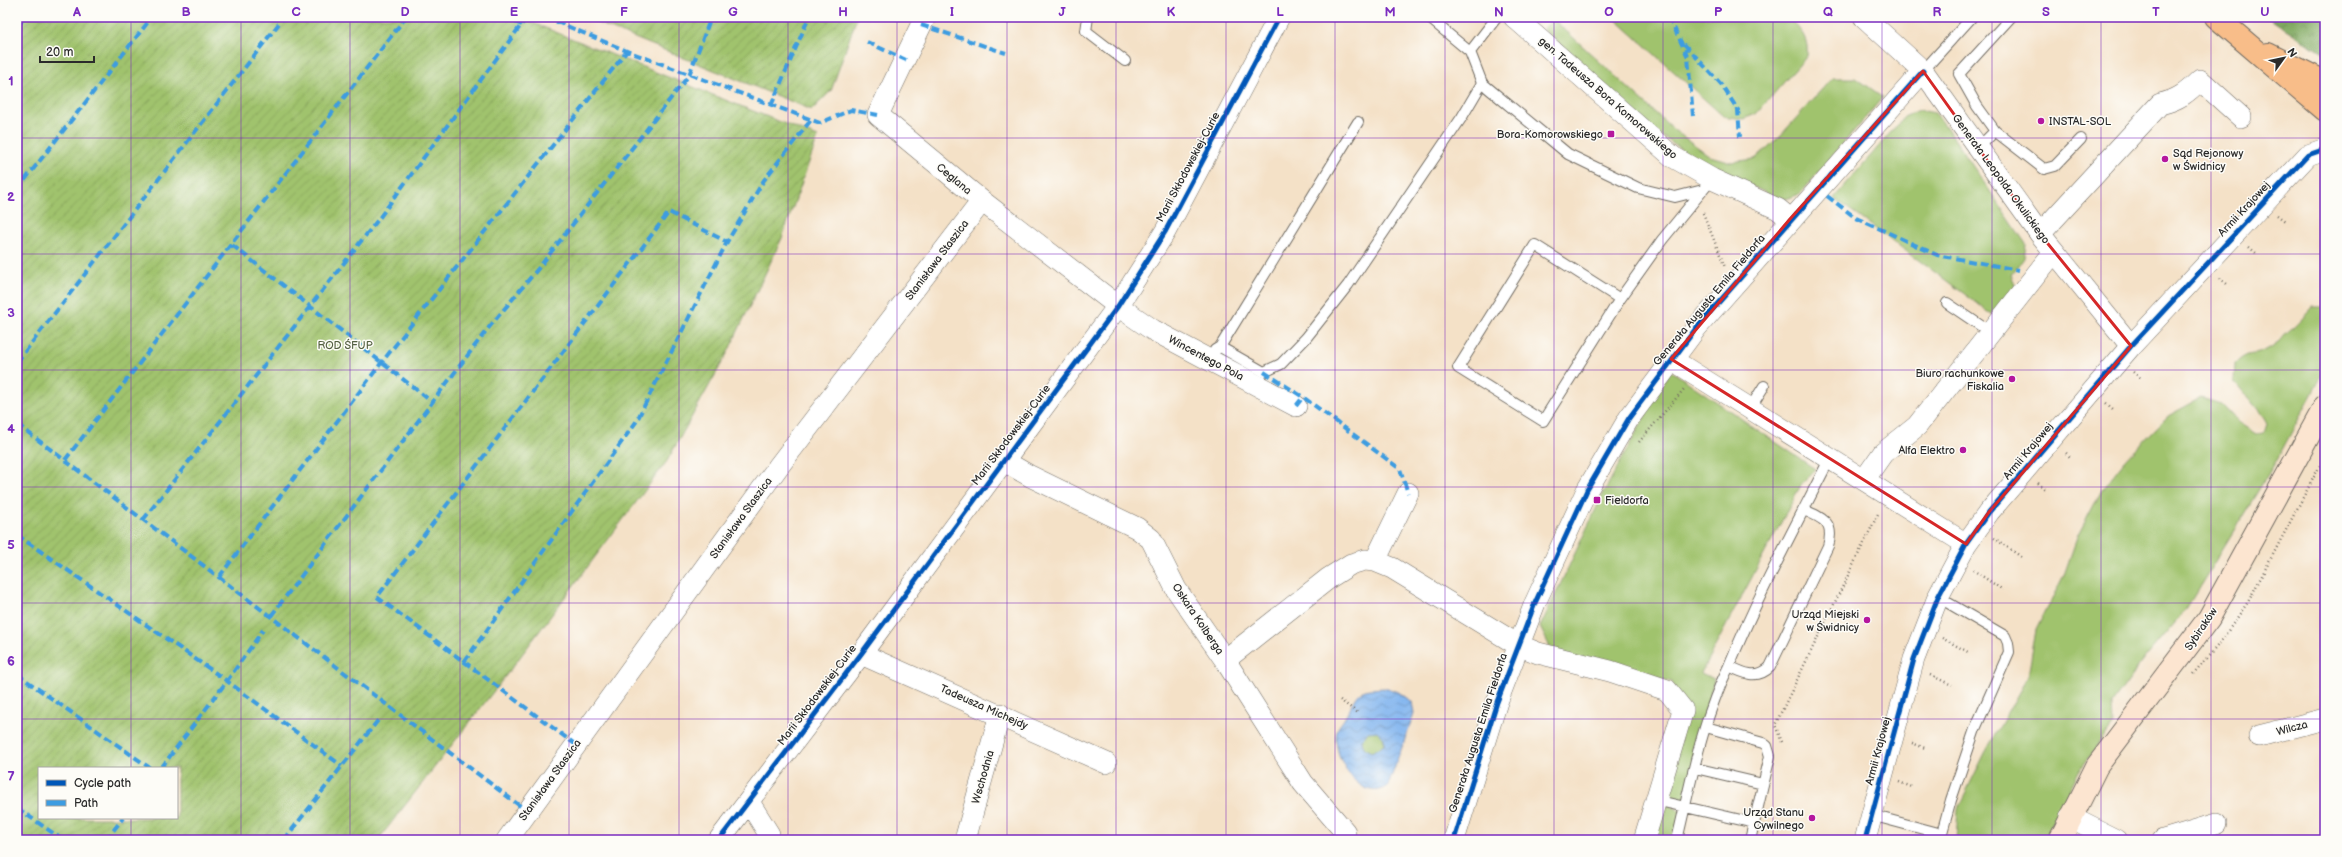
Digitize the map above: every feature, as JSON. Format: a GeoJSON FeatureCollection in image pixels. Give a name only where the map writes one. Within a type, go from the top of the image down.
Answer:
{"type":"FeatureCollection","features":[{"type":"Feature","properties":{"kind":"main road"},"geometry":{"type":"LineString","coordinates":[[2216,17],[2325,110]]}},
{"type":"Feature","properties":{"kind":"main road"},"geometry":{"type":"LineString","coordinates":[[2254,48],[2298,67],[2325,82]]}},
{"type":"Feature","properties":{"kind":"street","name":"Ceglana"},"geometry":{"type":"LineString","coordinates":[[925,17],[878,115],[982,201],[1118,306]]}},
{"type":"Feature","properties":{"kind":"street","name":"Marii Skłodowskiej-Curie"},"geometry":{"type":"LineString","coordinates":[[719,840],[749,802],[804,726],[861,654],[1118,306],[1165,232],[1279,17]]}},
{"type":"Feature","properties":{"kind":"street","name":"gen. Tadeusza Bora Komorowskiego"},"geometry":{"type":"LineString","coordinates":[[1514,17],[1673,157],[1708,185],[1778,209],[1790,219]]}},
{"type":"Feature","properties":{"kind":"street","name":"Generała Leopolda Okulickiego"},"geometry":{"type":"LineString","coordinates":[[1864,17],[1923,71],[2040,234],[2132,346]]}},
{"type":"Feature","properties":{"kind":"street","name":"Generała Augusta Emila Fieldorfa"},"geometry":{"type":"LineString","coordinates":[[1454,840],[1497,702],[1535,603],[1587,490],[1629,418],[1671,359],[1790,219],[1923,71]]}},
{"type":"Feature","properties":{"kind":"street"},"geometry":{"type":"LineString","coordinates":[[2040,234],[2160,104],[2176,100],[2187,93],[2200,80],[2241,117]]}},
{"type":"Feature","properties":{"kind":"street","name":"Armii Krajowej"},"geometry":{"type":"LineString","coordinates":[[1865,840],[1914,659],[1938,597],[1966,544],[1989,512],[2132,346],[2308,155],[2325,149]]}},
{"type":"Feature","properties":{"kind":"street","name":"Stanisława Staszica"},"geometry":{"type":"LineString","coordinates":[[507,840],[778,467],[982,201]]}},
{"type":"Feature","properties":{"kind":"street"},"geometry":{"type":"LineString","coordinates":[[1864,480],[1883,453],[1917,426],[2054,252]]}},
{"type":"Feature","properties":{"kind":"street","name":"Wincentego Pola"},"geometry":{"type":"LineString","coordinates":[[1118,306],[1152,330],[1211,352],[1296,406]]}},
{"type":"Feature","properties":{"kind":"street"},"geometry":{"type":"LineString","coordinates":[[1671,359],[1749,410],[1966,544]]}},
{"type":"Feature","properties":{"kind":"street","name":"Sybiraków"},"geometry":{"type":"LineString","coordinates":[[2060,840],[2097,766],[2209,618],[2325,406]]}},
{"type":"Feature","properties":{"kind":"street","name":"Oskara Kolberga"},"geometry":{"type":"LineString","coordinates":[[1004,461],[1030,476],[1137,528],[1151,539],[1176,589],[1225,660],[1303,783],[1345,832]]}},
{"type":"Feature","properties":{"kind":"street"},"geometry":{"type":"LineString","coordinates":[[1375,561],[1408,493]]}},
{"type":"Feature","properties":{"kind":"street"},"geometry":{"type":"LineString","coordinates":[[1225,660],[1329,578],[1351,564],[1365,560],[1375,561],[1392,568],[1518,645],[1538,653],[1610,671],[1667,690],[1683,710],[1644,840]]}},
{"type":"Feature","properties":{"kind":"street","name":"Tadeusza Michejdy"},"geometry":{"type":"LineString","coordinates":[[861,654],[1000,714],[1106,763]]}},
{"type":"Feature","properties":{"kind":"street","name":"Wschodnia"},"geometry":{"type":"LineString","coordinates":[[965,840],[1000,714]]}},
{"type":"Feature","properties":{"kind":"street","name":"Wilcza"},"geometry":{"type":"LineString","coordinates":[[2259,736],[2325,719]]}},
{"type":"Feature","properties":{"kind":"street"},"geometry":{"type":"LineString","coordinates":[[749,802],[773,838]]}},
{"type":"Feature","properties":{"kind":"street"},"geometry":{"type":"LineString","coordinates":[[2070,818],[2116,840]]}},
{"type":"Feature","properties":{"kind":"street"},"geometry":{"type":"LineString","coordinates":[[2163,840],[2216,824]]}},
{"type":"Feature","properties":{"kind":"lane"},"geometry":{"type":"LineString","coordinates":[[1088,17],[1086,32],[1125,61]]}},
{"type":"Feature","properties":{"kind":"lane"},"geometry":{"type":"LineString","coordinates":[[1428,17],[1470,52],[1482,83],[1568,154],[1638,188],[1675,197],[1708,185]]}},
{"type":"Feature","properties":{"kind":"lane"},"geometry":{"type":"LineString","coordinates":[[1470,52],[1497,17]]}},
{"type":"Feature","properties":{"kind":"lane"},"geometry":{"type":"LineString","coordinates":[[1923,71],[1972,17]]}},
{"type":"Feature","properties":{"kind":"lane"},"geometry":{"type":"LineString","coordinates":[[2012,17],[1959,74],[1977,106],[1995,131],[2044,169],[2054,166],[2081,139]]}},
{"type":"Feature","properties":{"kind":"lane"},"geometry":{"type":"LineString","coordinates":[[1358,122],[1211,352],[1264,372],[1281,364],[1306,338],[1348,285],[1462,117],[1482,83]]}},
{"type":"Feature","properties":{"kind":"lane"},"geometry":{"type":"LineString","coordinates":[[1978,148],[1995,131]]}},
{"type":"Feature","properties":{"kind":"lane"},"geometry":{"type":"LineString","coordinates":[[1620,299],[1535,245],[1458,368],[1543,421],[1620,299],[1662,240],[1708,185]]}},
{"type":"Feature","properties":{"kind":"lane"},"geometry":{"type":"LineString","coordinates":[[1948,303],[1990,332]]}},
{"type":"Feature","properties":{"kind":"lane"},"geometry":{"type":"LineString","coordinates":[[1749,410],[1764,386]]}},
{"type":"Feature","properties":{"kind":"lane"},"geometry":{"type":"LineString","coordinates":[[1677,840],[1716,692],[1804,510],[1830,460]]}},
{"type":"Feature","properties":{"kind":"lane"},"geometry":{"type":"LineString","coordinates":[[1729,666],[1755,676],[1764,674],[1770,667],[1828,546],[1831,536],[1829,525],[1818,516],[1804,510]]}},
{"type":"Feature","properties":{"kind":"lane"},"geometry":{"type":"LineString","coordinates":[[1871,815],[1941,837],[1975,729],[2009,652],[2005,636],[1938,597]]}},
{"type":"Feature","properties":{"kind":"lane"},"geometry":{"type":"LineString","coordinates":[[1706,728],[1763,743],[1767,746],[1770,756],[1750,840]]}},
{"type":"Feature","properties":{"kind":"lane"},"geometry":{"type":"LineString","coordinates":[[1696,768],[1763,784]]}},
{"type":"Feature","properties":{"kind":"lane"},"geometry":{"type":"LineString","coordinates":[[1655,800],[1754,823]]}},
{"type":"Feature","properties":{"kind":"path"},"geometry":{"type":"LineString","coordinates":[[1694,202],[1701,209],[1727,272]]}},
{"type":"Feature","properties":{"kind":"path"},"geometry":{"type":"LineString","coordinates":[[1638,444],[1696,375]]}},
{"type":"Feature","properties":{"kind":"path"},"geometry":{"type":"LineString","coordinates":[[1783,749],[1775,725],[1880,510],[1887,514]]}},
{"type":"Feature","properties":{"kind":"path"},"geometry":{"type":"LineString","coordinates":[[1990,535],[2023,558]]}},
{"type":"Feature","properties":{"kind":"path"},"geometry":{"type":"LineString","coordinates":[[1968,566],[2003,590]]}},
{"type":"Feature","properties":{"kind":"path"},"geometry":{"type":"LineString","coordinates":[[1936,635],[1968,652]]}},
{"type":"Feature","properties":{"kind":"path"},"geometry":{"type":"LineString","coordinates":[[1928,674],[1952,685]]}},
{"type":"Feature","properties":{"kind":"path"},"geometry":{"type":"LineString","coordinates":[[1340,700],[1358,713]]}},
{"type":"Feature","properties":{"kind":"path"},"geometry":{"type":"LineString","coordinates":[[1911,743],[1925,748]]}},
{"type":"Feature","properties":{"kind":"highlighted area"},"geometry":{"type":"Polygon","coordinates":[[[1923,71],[2040,234],[2131,346],[1989,512],[1966,544],[1671,359],[1790,219],[1923,71]]]}},
{"type":"Feature","properties":{"kind":"green space","name":"ROD ŚFUP"},"geometry":{"type":"Polygon","coordinates":[[[17,17],[518,17],[818,137],[782,238],[728,352],[667,461],[514,665],[378,840],[17,840],[17,17]]]}},
{"type":"Feature","properties":{"kind":"green space"},"geometry":{"type":"Polygon","coordinates":[[[583,17],[857,17],[831,91],[812,110],[583,17]]]}},
{"type":"Feature","properties":{"kind":"green space"},"geometry":{"type":"Polygon","coordinates":[[[1613,17],[1787,17],[1803,34],[1807,44],[1807,56],[1756,114],[1743,119],[1723,116],[1613,17]]]}},
{"type":"Feature","properties":{"kind":"green space"},"geometry":{"type":"Polygon","coordinates":[[[2267,17],[2325,17],[2325,54],[2267,17]]]}},
{"type":"Feature","properties":{"kind":"green space"},"geometry":{"type":"Polygon","coordinates":[[[1553,19],[1674,130],[1710,156],[1731,162],[1755,159],[1781,135],[1832,78],[1856,78],[1883,97],[1800,194],[1786,199],[1775,197],[1700,162],[1657,133],[1543,29],[1553,19]]]}},
{"type":"Feature","properties":{"kind":"green space"},"geometry":{"type":"Polygon","coordinates":[[[1919,110],[1935,113],[1944,124],[2026,244],[2024,257],[2011,275],[2017,288],[1993,315],[1834,198],[1904,117],[1919,110]]]}},
{"type":"Feature","properties":{"kind":"green space"},"geometry":{"type":"Polygon","coordinates":[[[2313,307],[2325,307],[2325,370],[2275,463],[2186,609],[2146,656],[2112,703],[2113,725],[2079,771],[2050,827],[2045,840],[1956,840],[1958,808],[1986,751],[2028,676],[2036,630],[2064,575],[2078,535],[2103,488],[2125,460],[2168,416],[2201,398],[2221,404],[2239,423],[2256,434],[2264,433],[2267,424],[2260,412],[2234,381],[2235,364],[2240,359],[2248,355],[2261,352],[2272,346],[2313,307]]]}},
{"type":"Feature","properties":{"kind":"green space"},"geometry":{"type":"Polygon","coordinates":[[[1670,370],[1815,469],[1800,487],[1701,673],[1714,679],[1686,806],[1657,794],[1683,710],[1672,682],[1552,651],[1540,627],[1604,492],[1670,370]]]}},
{"type":"Feature","properties":{"kind":"green space"},"geometry":{"type":"Polygon","coordinates":[[[1373,730],[1377,731],[1383,737],[1383,745],[1377,751],[1373,752],[1369,751],[1363,745],[1362,741],[1363,737],[1369,731],[1373,730]]]}},
{"type":"Feature","properties":{"kind":"green space"},"geometry":{"type":"Polygon","coordinates":[[[1662,801],[1684,813],[1675,840],[1650,840],[1662,801]]]}},
{"type":"Feature","properties":{"kind":"water"},"geometry":{"type":"Polygon","coordinates":[[[1387,688],[1400,693],[1412,702],[1414,714],[1388,786],[1378,790],[1368,789],[1358,783],[1350,775],[1343,764],[1338,752],[1336,741],[1337,731],[1360,692],[1370,689],[1387,688]],[[1377,731],[1368,732],[1362,738],[1362,743],[1365,749],[1372,752],[1384,744],[1384,738],[1377,731]]]}},
{"type":"Feature","properties":{"kind":"marked path"},"geometry":{"type":"LineString","coordinates":[[17,27],[25,17]]}},
{"type":"Feature","properties":{"kind":"marked path"},"geometry":{"type":"LineString","coordinates":[[17,190],[152,17]]}},
{"type":"Feature","properties":{"kind":"marked path"},"geometry":{"type":"LineString","coordinates":[[17,362],[284,17]]}},
{"type":"Feature","properties":{"kind":"marked path"},"geometry":{"type":"LineString","coordinates":[[65,460],[406,17]]}},
{"type":"Feature","properties":{"kind":"marked path"},"geometry":{"type":"LineString","coordinates":[[504,17],[522,25]]}},
{"type":"Feature","properties":{"kind":"marked path"},"geometry":{"type":"LineString","coordinates":[[143,520],[380,217],[527,17]]}},
{"type":"Feature","properties":{"kind":"marked path"},"geometry":{"type":"LineString","coordinates":[[545,17],[627,51],[820,123],[851,110],[878,115]]}},
{"type":"Feature","properties":{"kind":"marked path"},"geometry":{"type":"LineString","coordinates":[[271,616],[486,331],[541,265],[689,75],[711,17]]}},
{"type":"Feature","properties":{"kind":"marked path"},"geometry":{"type":"LineString","coordinates":[[771,106],[809,17]]}},
{"type":"Feature","properties":{"kind":"marked path"},"geometry":{"type":"LineString","coordinates":[[1669,17],[1688,57],[1693,116]]}},
{"type":"Feature","properties":{"kind":"marked path"},"geometry":{"type":"LineString","coordinates":[[921,25],[1006,53]]}},
{"type":"Feature","properties":{"kind":"marked path"},"geometry":{"type":"LineString","coordinates":[[867,42],[906,60]]}},
{"type":"Feature","properties":{"kind":"marked path"},"geometry":{"type":"LineString","coordinates":[[1684,44],[1721,84],[1738,110],[1740,137]]}},
{"type":"Feature","properties":{"kind":"marked path"},"geometry":{"type":"LineString","coordinates":[[219,577],[382,362],[627,51]]}},
{"type":"Feature","properties":{"kind":"marked path"},"geometry":{"type":"LineString","coordinates":[[576,745],[377,597],[669,212],[727,242],[764,180],[811,120]]}},
{"type":"Feature","properties":{"kind":"marked path"},"geometry":{"type":"LineString","coordinates":[[1827,196],[1856,218],[1937,255],[2019,270]]}},
{"type":"Feature","properties":{"kind":"marked path"},"geometry":{"type":"LineString","coordinates":[[464,662],[636,422],[727,242]]}},
{"type":"Feature","properties":{"kind":"marked path"},"geometry":{"type":"LineString","coordinates":[[232,245],[432,402]]}},
{"type":"Feature","properties":{"kind":"marked path"},"geometry":{"type":"LineString","coordinates":[[1264,372],[1303,397],[1400,469],[1408,493]]}},
{"type":"Feature","properties":{"kind":"marked path"},"geometry":{"type":"LineString","coordinates":[[1296,406],[1303,397]]}},
{"type":"Feature","properties":{"kind":"marked path"},"geometry":{"type":"LineString","coordinates":[[17,424],[528,812]]}},
{"type":"Feature","properties":{"kind":"marked path"},"geometry":{"type":"LineString","coordinates":[[17,535],[227,681],[342,766]]}},
{"type":"Feature","properties":{"kind":"marked path"},"geometry":{"type":"LineString","coordinates":[[162,767],[227,681],[263,630]]}},
{"type":"Feature","properties":{"kind":"marked path"},"geometry":{"type":"LineString","coordinates":[[17,674],[149,767]]}},
{"type":"Feature","properties":{"kind":"marked path"},"geometry":{"type":"LineString","coordinates":[[284,840],[379,719]]}},
{"type":"Feature","properties":{"kind":"marked path"},"geometry":{"type":"LineString","coordinates":[[17,808],[63,840]]}},
{"type":"Feature","properties":{"kind":"marked path"},"geometry":{"type":"LineString","coordinates":[[106,840],[122,819]]}},
{"type":"Feature","properties":{"kind":"cycle path"},"geometry":{"type":"LineString","coordinates":[[719,840],[861,654],[1118,306],[1165,232],[1279,17]]}},
{"type":"Feature","properties":{"kind":"cycle path"},"geometry":{"type":"LineString","coordinates":[[1454,840],[1497,702],[1535,603],[1587,490],[1629,418],[1697,327],[1923,71]]}},
{"type":"Feature","properties":{"kind":"cycle path"},"geometry":{"type":"LineString","coordinates":[[1865,840],[1914,659],[1938,597],[1966,544],[1989,512],[2131,346],[2308,155],[2325,149]]}},
{"type":"Feature","properties":{"kind":"place","name":"INSTAL-SOL"},"geometry":{"type":"Point","coordinates":[2041,121]}},
{"type":"Feature","properties":{"kind":"place","name":"Bora-Komorowskiego"},"geometry":{"type":"Point","coordinates":[1611,134]}},
{"type":"Feature","properties":{"kind":"place","name":"Sąd Rejonowy w Świdnicy"},"geometry":{"type":"Point","coordinates":[2165,159]}},
{"type":"Feature","properties":{"kind":"place","name":"Biuro rachunkowe Fiskalia"},"geometry":{"type":"Point","coordinates":[2012,379]}},
{"type":"Feature","properties":{"kind":"place","name":"Alfa Elektro"},"geometry":{"type":"Point","coordinates":[1963,450]}},
{"type":"Feature","properties":{"kind":"place","name":"Fieldorfa"},"geometry":{"type":"Point","coordinates":[1597,500]}},
{"type":"Feature","properties":{"kind":"place","name":"Urząd Miejski w Świdnicy"},"geometry":{"type":"Point","coordinates":[1867,620]}},
{"type":"Feature","properties":{"kind":"place","name":"Urząd Stanu Cywilnego"},"geometry":{"type":"Point","coordinates":[1812,818]}}]}
